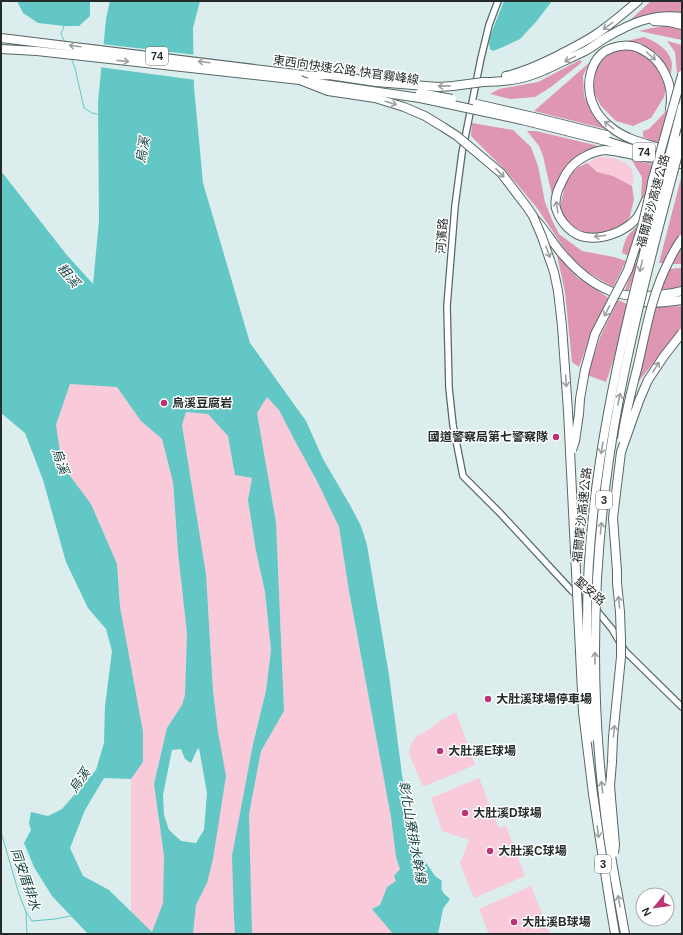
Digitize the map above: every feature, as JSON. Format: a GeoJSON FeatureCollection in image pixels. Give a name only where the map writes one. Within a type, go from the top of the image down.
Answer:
{"type":"FeatureCollection","features":[{"type":"Feature","properties":{"kind":"highway"},"geometry":{"type":"LineString","coordinates":[[483,82],[515,74],[562,53],[611,24],[638,1]]}},
{"type":"Feature","properties":{"kind":"highway"},"geometry":{"type":"LineString","coordinates":[[312,76],[328,75],[376,82],[438,87],[513,80],[534,74],[571,58],[630,24],[650,18],[665,16],[682,17]]}},
{"type":"Feature","properties":{"kind":"highway"},"geometry":{"type":"LineString","coordinates":[[641,21],[669,22],[682,25]]}},
{"type":"Feature","properties":{"kind":"highway","name":"東西向快速公路 快官霧峰線"},"geometry":{"type":"LineString","coordinates":[[1,38],[312,76],[432,95],[538,118],[682,158]]}},
{"type":"Feature","properties":{"kind":"highway"},"geometry":{"type":"LineString","coordinates":[[667,128],[672,92],[664,72],[646,51],[627,45],[609,49],[597,60],[590,74],[589,91],[592,102],[602,119],[621,135],[670,152],[682,158]]}},
{"type":"Feature","properties":{"kind":"highway","name":"東西向快速公路 快官霧峰線"},"geometry":{"type":"LineString","coordinates":[[2,49],[37,51],[300,80],[420,98],[606,138],[682,164]]}},
{"type":"Feature","properties":{"kind":"highway"},"geometry":{"type":"LineString","coordinates":[[682,75],[667,128],[652,182],[647,199],[636,218],[629,225],[609,235],[585,237],[569,228],[563,222],[556,210],[556,201],[561,183],[567,171],[574,164],[593,153],[604,150],[614,151],[682,164]]}},
{"type":"Feature","properties":{"kind":"highway"},"geometry":{"type":"LineString","coordinates":[[300,80],[328,91],[375,98],[404,107],[425,116],[457,136],[501,173],[564,256],[591,280],[616,295],[640,302],[652,303],[682,300]]}},
{"type":"Feature","properties":{"kind":"highway","name":"福爾摩沙高速公路"},"geometry":{"type":"LineString","coordinates":[[616,934],[607,891],[593,794],[587,660],[587,620],[591,540],[608,409],[644,252],[682,107]]}},
{"type":"Feature","properties":{"kind":"highway","name":"福爾摩沙高速公路"},"geometry":{"type":"LineString","coordinates":[[625,934],[608,842],[600,767],[595,659],[598,568],[608,466],[619,399],[652,254],[682,139]]}},
{"type":"Feature","properties":{"kind":"highway"},"geometry":{"type":"LineString","coordinates":[[570,456],[575,441],[585,370],[595,334],[628,270],[642,227],[652,189],[652,182]]}},
{"type":"Feature","properties":{"kind":"highway"},"geometry":{"type":"LineString","coordinates":[[533,216],[552,266],[558,291],[565,354],[577,618],[583,712],[593,794]]}},
{"type":"Feature","properties":{"kind":"highway"},"geometry":{"type":"LineString","coordinates":[[613,868],[615,845],[610,786],[621,657],[620,612],[614,518],[621,452],[628,405],[654,298],[661,277],[673,252],[682,239]]}},
{"type":"Feature","properties":{"kind":"highway"},"geometry":{"type":"LineString","coordinates":[[611,292],[635,296],[654,296],[682,291]]}},
{"type":"Feature","properties":{"kind":"highway"},"geometry":{"type":"LineString","coordinates":[[621,452],[648,380],[682,333]]}},
{"type":"Feature","properties":{"kind":"street","name":"河濱路"},"geometry":{"type":"LineString","coordinates":[[463,476],[453,425],[449,388],[447,306],[455,206],[462,153],[481,58],[489,25],[498,1]]}},
{"type":"Feature","properties":{"kind":"street","name":"聖安路"},"geometry":{"type":"LineString","coordinates":[[463,476],[500,513],[572,591],[598,612],[612,629],[625,651],[682,707]]}},
{"type":"Feature","properties":{"kind":"shaded area"},"geometry":{"type":"Polygon","coordinates":[[[651,1],[682,1],[682,15],[664,13],[629,21],[651,1]]]}},
{"type":"Feature","properties":{"kind":"shaded area"},"geometry":{"type":"Polygon","coordinates":[[[672,25],[682,27],[682,40],[639,31],[652,28],[672,25]]]}},
{"type":"Feature","properties":{"kind":"shaded area"},"geometry":{"type":"Polygon","coordinates":[[[644,37],[658,44],[668,54],[672,64],[671,74],[658,54],[641,43],[627,41],[644,37]]]}},
{"type":"Feature","properties":{"kind":"shaded area"},"geometry":{"type":"Polygon","coordinates":[[[667,41],[682,45],[682,67],[678,85],[675,52],[667,41]]]}},
{"type":"Feature","properties":{"kind":"shaded area"},"geometry":{"type":"Polygon","coordinates":[[[624,48],[641,52],[656,67],[666,88],[664,97],[651,118],[633,126],[616,121],[601,106],[593,91],[597,64],[608,55],[624,48]]]}},
{"type":"Feature","properties":{"kind":"shaded area"},"geometry":{"type":"Polygon","coordinates":[[[580,60],[582,61],[581,63],[551,87],[535,97],[510,99],[490,94],[499,89],[538,82],[580,60]]]}},
{"type":"Feature","properties":{"kind":"shaded area"},"geometry":{"type":"Polygon","coordinates":[[[589,63],[583,76],[584,96],[596,119],[606,129],[534,111],[589,63]]]}},
{"type":"Feature","properties":{"kind":"shaded area"},"geometry":{"type":"Polygon","coordinates":[[[668,109],[658,143],[643,137],[643,131],[649,129],[668,109]]]}},
{"type":"Feature","properties":{"kind":"shaded area"},"geometry":{"type":"Polygon","coordinates":[[[472,123],[513,130],[531,147],[538,166],[545,202],[559,234],[582,251],[614,257],[626,261],[613,287],[589,273],[573,260],[537,208],[506,171],[471,136],[472,123]]]}},
{"type":"Feature","properties":{"kind":"shaded area"},"geometry":{"type":"Polygon","coordinates":[[[527,131],[536,131],[603,147],[589,150],[571,161],[564,170],[552,195],[543,156],[539,146],[527,131]]]}},
{"type":"Feature","properties":{"kind":"shaded area"},"geometry":{"type":"Polygon","coordinates":[[[598,157],[620,160],[628,165],[633,172],[634,181],[632,186],[613,176],[597,173],[587,163],[598,157]]]}},
{"type":"Feature","properties":{"kind":"shaded area"},"geometry":{"type":"Polygon","coordinates":[[[631,159],[653,165],[646,195],[641,205],[642,177],[631,159]]]}},
{"type":"Feature","properties":{"kind":"shaded area"},"geometry":{"type":"Polygon","coordinates":[[[587,163],[597,172],[613,176],[632,186],[634,199],[630,216],[625,224],[611,232],[587,234],[571,225],[564,217],[560,207],[566,181],[577,168],[587,163]]]}},
{"type":"Feature","properties":{"kind":"shaded area"},"geometry":{"type":"Polygon","coordinates":[[[682,174],[682,236],[664,263],[659,263],[682,174]]]}},
{"type":"Feature","properties":{"kind":"shaded area"},"geometry":{"type":"Polygon","coordinates":[[[640,224],[629,256],[622,253],[624,243],[628,236],[640,224]]]}},
{"type":"Feature","properties":{"kind":"shaded area"},"geometry":{"type":"Polygon","coordinates":[[[682,245],[682,263],[671,264],[682,245]]]}},
{"type":"Feature","properties":{"kind":"shaded area"},"geometry":{"type":"Polygon","coordinates":[[[557,255],[577,277],[610,299],[594,326],[579,367],[572,362],[565,292],[557,255]]]}},
{"type":"Feature","properties":{"kind":"shaded area"},"geometry":{"type":"Polygon","coordinates":[[[635,263],[638,264],[628,292],[625,290],[635,263]]]}},
{"type":"Feature","properties":{"kind":"shaded area"},"geometry":{"type":"Polygon","coordinates":[[[682,268],[682,287],[660,293],[668,269],[682,268]]]}},
{"type":"Feature","properties":{"kind":"shaded area"},"geometry":{"type":"Polygon","coordinates":[[[618,300],[627,304],[619,344],[606,382],[587,375],[601,335],[618,300]]]}},
{"type":"Feature","properties":{"kind":"shaded area"},"geometry":{"type":"Polygon","coordinates":[[[682,306],[682,327],[638,382],[656,307],[682,306]]]}},
{"type":"Feature","properties":{"kind":"shaded area"},"geometry":{"type":"Polygon","coordinates":[[[70,384],[117,387],[141,421],[162,439],[173,482],[178,552],[187,634],[185,695],[182,705],[167,728],[154,784],[164,856],[163,903],[152,932],[131,912],[131,779],[143,762],[120,607],[117,564],[91,504],[62,465],[56,425],[70,384]]]}},
{"type":"Feature","properties":{"kind":"shaded area"},"geometry":{"type":"Polygon","coordinates":[[[267,396],[279,410],[318,483],[339,527],[349,591],[391,817],[396,857],[400,870],[396,881],[387,887],[380,905],[372,909],[393,934],[249,934],[245,890],[249,814],[261,751],[284,711],[276,522],[257,413],[267,396]]]}},
{"type":"Feature","properties":{"kind":"shaded area"},"geometry":{"type":"Polygon","coordinates":[[[186,412],[209,414],[228,436],[235,475],[252,478],[248,500],[256,551],[265,592],[271,650],[266,691],[253,744],[243,798],[234,918],[235,934],[193,934],[196,905],[207,883],[209,873],[218,732],[213,691],[206,574],[182,425],[186,412]]]}},
{"type":"Feature","properties":{"kind":"shaded area","name":"大肚溪E球場"},"geometry":{"type":"Polygon","coordinates":[[[456,712],[475,765],[425,786],[422,785],[409,754],[412,743],[416,737],[456,712]]]}},
{"type":"Feature","properties":{"kind":"shaded area"},"geometry":{"type":"Polygon","coordinates":[[[479,778],[499,828],[506,826],[525,876],[474,898],[460,863],[469,840],[442,831],[431,798],[479,778]]]}},
{"type":"Feature","properties":{"kind":"shaded area","name":"大肚溪B球場"},"geometry":{"type":"Polygon","coordinates":[[[531,886],[550,934],[489,934],[479,909],[531,886]]]}},
{"type":"Feature","properties":{"kind":"water"},"geometry":{"type":"Polygon","coordinates":[[[17,1],[90,1],[90,16],[79,26],[38,23],[23,13],[17,1]]]}},
{"type":"Feature","properties":{"kind":"water"},"geometry":{"type":"Polygon","coordinates":[[[110,1],[200,1],[193,28],[194,87],[203,183],[250,343],[306,421],[323,459],[361,526],[367,545],[389,675],[406,805],[416,843],[421,855],[435,876],[442,881],[441,887],[443,892],[450,899],[443,909],[438,934],[393,934],[372,909],[380,905],[387,887],[396,881],[394,876],[400,869],[396,857],[391,817],[349,591],[339,527],[318,483],[279,410],[267,397],[257,413],[276,522],[284,711],[261,751],[249,814],[252,934],[235,934],[232,856],[253,744],[266,691],[271,650],[265,592],[256,551],[248,500],[252,478],[235,475],[228,436],[208,414],[186,412],[182,425],[206,574],[213,691],[218,732],[226,776],[213,859],[207,883],[196,905],[193,934],[88,934],[52,896],[34,867],[24,843],[31,830],[29,823],[31,812],[48,816],[62,809],[96,770],[104,743],[105,706],[112,651],[106,629],[88,608],[66,562],[43,480],[25,433],[1,413],[1,171],[66,254],[93,284],[99,221],[98,102],[106,19],[110,1]],[[70,384],[56,425],[62,465],[91,504],[117,564],[120,607],[143,732],[143,762],[131,779],[104,778],[85,810],[70,848],[83,876],[109,890],[152,932],[163,903],[164,856],[154,784],[167,728],[182,705],[185,695],[187,634],[178,552],[173,482],[162,439],[141,421],[117,387],[70,384]],[[199,748],[191,763],[185,759],[181,749],[172,750],[163,795],[164,815],[169,830],[181,841],[196,843],[204,830],[207,793],[199,748]]]}},
{"type":"Feature","properties":{"kind":"water"},"geometry":{"type":"Polygon","coordinates":[[[504,1],[552,1],[536,22],[520,39],[493,51],[490,49],[489,44],[490,36],[504,1]]]}},
{"type":"Feature","properties":{"kind":"pier"},"geometry":{"type":"Polygon","coordinates":[[[102,44],[196,55],[196,80],[99,67],[102,44]]]}},
{"type":"Feature","properties":{"kind":"waterway"},"geometry":{"type":"LineString","coordinates":[[64,26],[61,34],[65,42]]}},
{"type":"Feature","properties":{"kind":"waterway"},"geometry":{"type":"LineString","coordinates":[[71,58],[75,68],[84,108],[97,114]]}},
{"type":"Feature","properties":{"kind":"waterway","name":"同安厝排水"},"geometry":{"type":"LineString","coordinates":[[1,832],[19,894],[26,912],[32,921],[71,916]]}},
{"type":"Feature","properties":{"kind":"waterway"},"geometry":{"type":"LineString","coordinates":[[26,912],[27,934]]}},
{"type":"Feature","properties":{"kind":"place","name":"烏溪豆腐岩"},"geometry":{"type":"Point","coordinates":[164,403]}},
{"type":"Feature","properties":{"kind":"place","name":"國道警察局第七警察隊"},"geometry":{"type":"Point","coordinates":[556,437]}},
{"type":"Feature","properties":{"kind":"place","name":"大肚溪球場停車場"},"geometry":{"type":"Point","coordinates":[488,699]}},
{"type":"Feature","properties":{"kind":"place","name":"大肚溪E球場"},"geometry":{"type":"Point","coordinates":[440,751]}},
{"type":"Feature","properties":{"kind":"place","name":"大肚溪D球場"},"geometry":{"type":"Point","coordinates":[465,813]}},
{"type":"Feature","properties":{"kind":"place","name":"大肚溪C球場"},"geometry":{"type":"Point","coordinates":[490,851]}},
{"type":"Feature","properties":{"kind":"place","name":"大肚溪B球場"},"geometry":{"type":"Point","coordinates":[514,922]}},
{"type":"Feature","properties":{"kind":"water label","name":"烏溪"},"geometry":{"type":"Point","coordinates":[142,150]}},
{"type":"Feature","properties":{"kind":"water label","name":"粗溪"},"geometry":{"type":"Point","coordinates":[69,275]}},
{"type":"Feature","properties":{"kind":"water label","name":"烏溪"},"geometry":{"type":"Point","coordinates":[61,461]}},
{"type":"Feature","properties":{"kind":"water label","name":"烏溪"},"geometry":{"type":"Point","coordinates":[79,780]}},
{"type":"Feature","properties":{"kind":"water label","name":"彰化山寮排水幹線"},"geometry":{"type":"Point","coordinates":[413,832]}}]}
